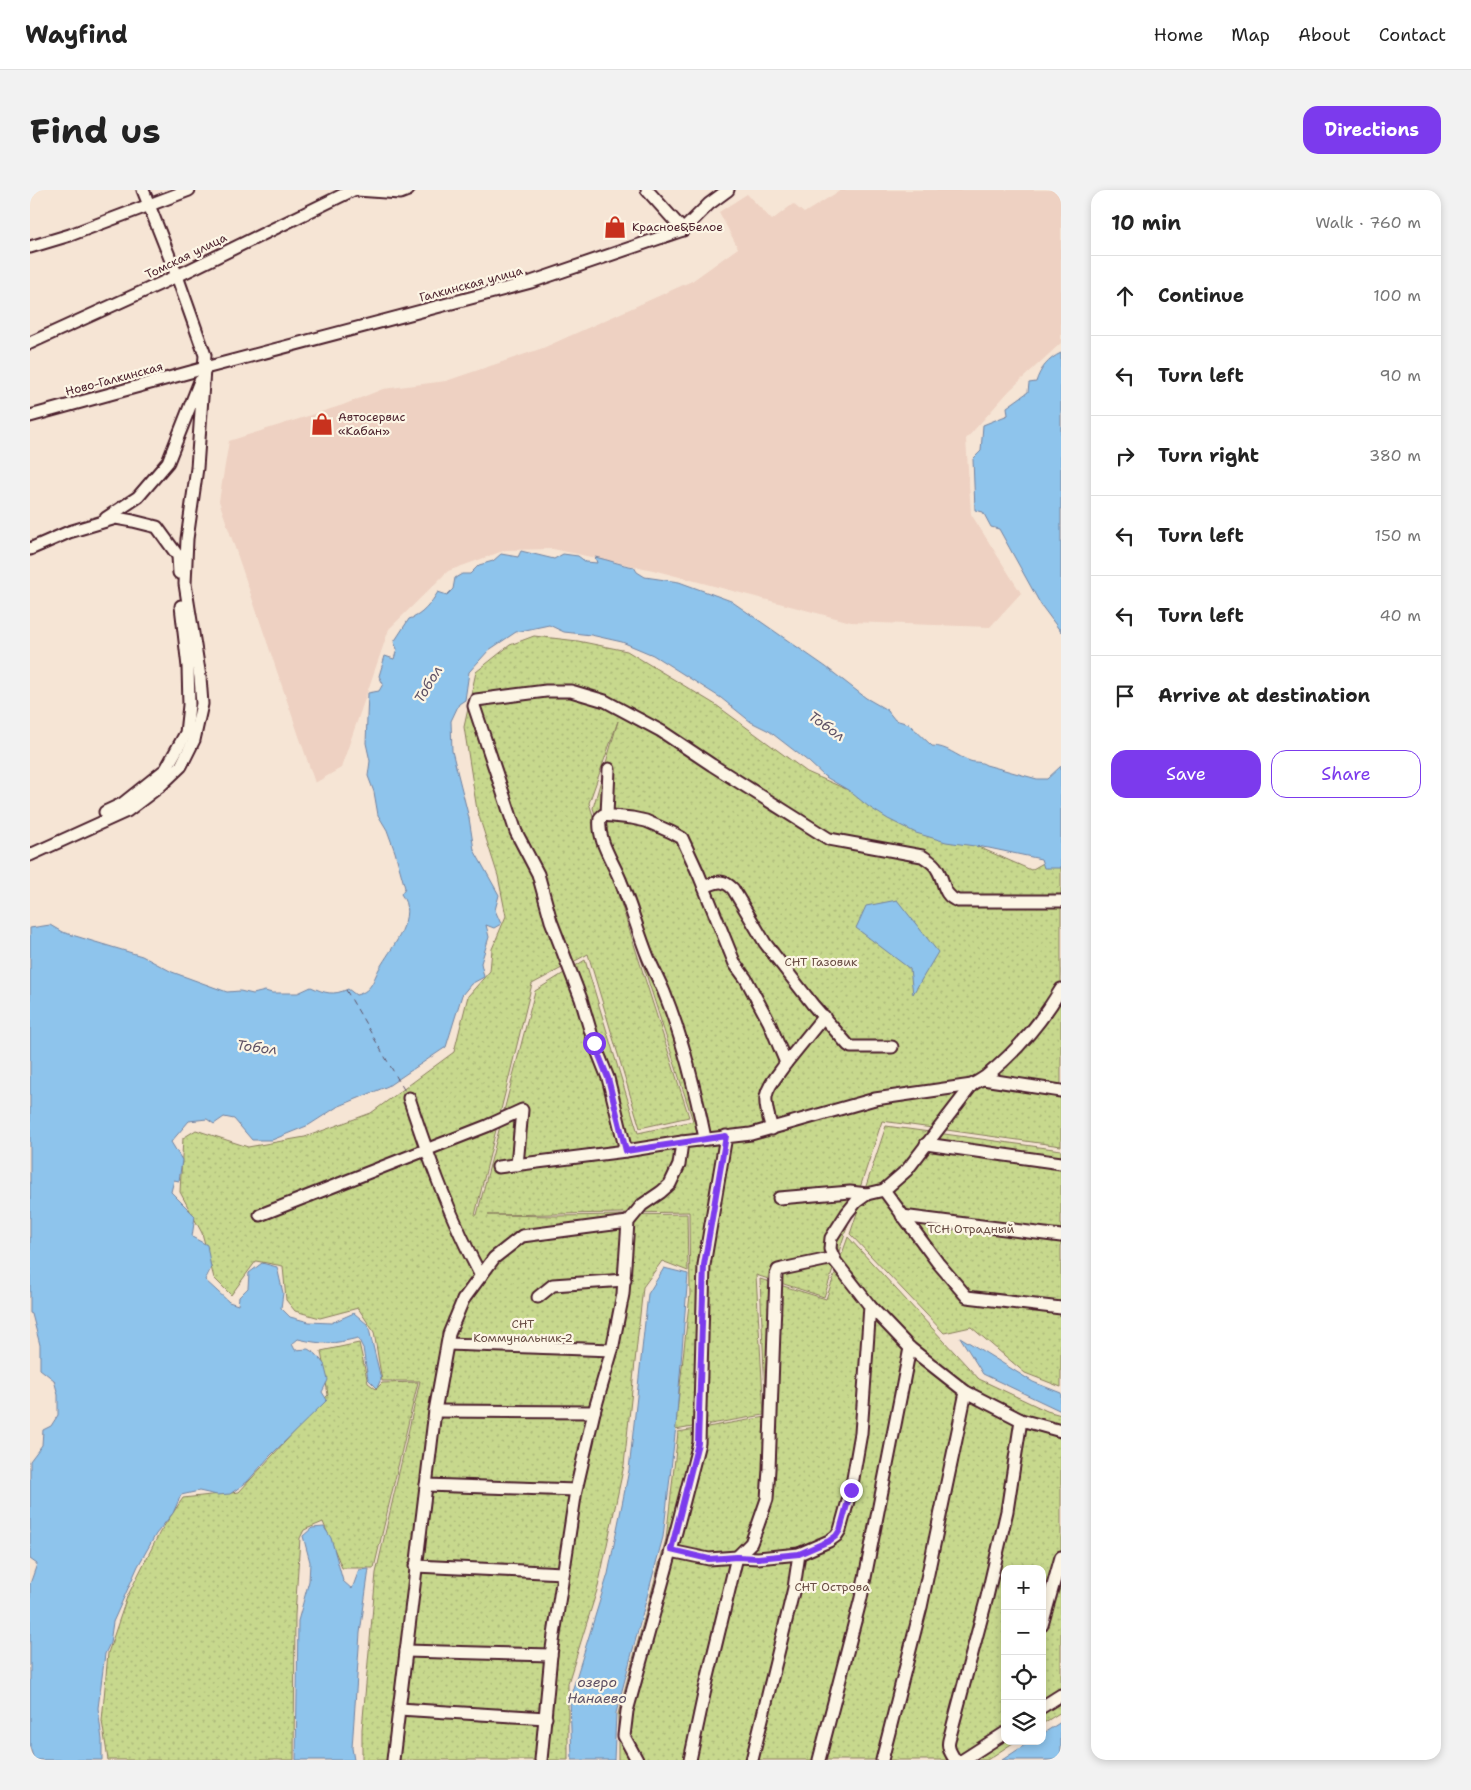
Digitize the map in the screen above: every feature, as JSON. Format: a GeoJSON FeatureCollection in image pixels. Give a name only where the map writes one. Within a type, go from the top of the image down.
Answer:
{"type":"FeatureCollection","features":[{"type":"Feature","properties":{"kind":"street"},"geometry":{"type":"LineString","coordinates":[[30,855],[127,812],[160,786],[181,766],[194,740],[202,704],[200,677],[185,584],[187,539],[197,468],[205,355],[177,276],[142,190]]}},
{"type":"Feature","properties":{"kind":"street"},"geometry":{"type":"LineString","coordinates":[[30,247],[70,235],[189,190]]}},
{"type":"Feature","properties":{"kind":"street","name":"Томская улица"},"geometry":{"type":"LineString","coordinates":[[30,343],[177,276],[352,190]]}},
{"type":"Feature","properties":{"kind":"street"},"geometry":{"type":"LineString","coordinates":[[357,190],[400,193],[408,190]]}},
{"type":"Feature","properties":{"kind":"street"},"geometry":{"type":"LineString","coordinates":[[647,190],[683,230]]}},
{"type":"Feature","properties":{"kind":"street","name":"Галкинская улица"},"geometry":{"type":"LineString","coordinates":[[205,368],[531,282],[683,230],[709,204],[728,190]]}},
{"type":"Feature","properties":{"kind":"street"},"geometry":{"type":"LineString","coordinates":[[98,524],[138,497],[168,462],[205,368]]}},
{"type":"Feature","properties":{"kind":"street","name":"Ново-Галкинская"},"geometry":{"type":"LineString","coordinates":[[30,416],[205,368]]}},
{"type":"Feature","properties":{"kind":"street"},"geometry":{"type":"LineString","coordinates":[[30,548],[69,532],[116,518],[157,527],[178,556],[188,667],[189,706],[186,733],[166,769],[122,804],[105,812]]}},
{"type":"Feature","properties":{"kind":"street"},"geometry":{"type":"LineString","coordinates":[[626,1151],[608,1078],[594,1043],[568,962],[551,921],[538,874],[516,832],[474,706],[476,700],[555,691],[571,691],[605,701],[661,731],[712,766],[829,839],[922,856],[930,861],[938,870],[944,888],[952,899],[958,901],[1061,900]]}},
{"type":"Feature","properties":{"kind":"street"},"geometry":{"type":"LineString","coordinates":[[608,815],[609,768]]}},
{"type":"Feature","properties":{"kind":"street"},"geometry":{"type":"LineString","coordinates":[[705,1138],[690,1072],[676,1024],[664,990],[649,958],[621,881],[600,834],[600,818],[603,815],[646,821],[682,838],[735,964],[746,979],[769,1022],[786,1063]]}},
{"type":"Feature","properties":{"kind":"street"},"geometry":{"type":"LineString","coordinates":[[704,887],[726,882],[733,889],[765,943],[813,1005],[848,1045],[892,1047]]}},
{"type":"Feature","properties":{"kind":"street"},"geometry":{"type":"LineString","coordinates":[[779,1198],[850,1192],[867,1194],[884,1190],[907,1170],[972,1086],[1003,1062],[1056,1009],[1061,990]]}},
{"type":"Feature","properties":{"kind":"street"},"geometry":{"type":"LineString","coordinates":[[772,1129],[766,1109],[766,1093],[786,1063],[824,1016]]}},
{"type":"Feature","properties":{"kind":"street"},"geometry":{"type":"LineString","coordinates":[[983,1079],[1061,1090]]}},
{"type":"Feature","properties":{"kind":"street"},"geometry":{"type":"LineString","coordinates":[[498,1167],[626,1151],[705,1138],[751,1134],[875,1099],[972,1086]]}},
{"type":"Feature","properties":{"kind":"street"},"geometry":{"type":"LineString","coordinates":[[409,1098],[426,1149],[464,1244],[481,1276]]}},
{"type":"Feature","properties":{"kind":"street"},"geometry":{"type":"LineString","coordinates":[[260,1215],[522,1110],[517,1165]]}},
{"type":"Feature","properties":{"kind":"street"},"geometry":{"type":"LineString","coordinates":[[637,1760],[624,1736],[627,1711],[698,1443],[704,1265],[726,1136]]}},
{"type":"Feature","properties":{"kind":"street"},"geometry":{"type":"LineString","coordinates":[[541,1760],[551,1654],[576,1490],[594,1412],[612,1350],[625,1280],[628,1222],[642,1204],[670,1184],[679,1165],[682,1142]]}},
{"type":"Feature","properties":{"kind":"street"},"geometry":{"type":"LineString","coordinates":[[926,1144],[1061,1163]]}},
{"type":"Feature","properties":{"kind":"street"},"geometry":{"type":"LineString","coordinates":[[884,1190],[902,1216],[967,1296],[1061,1308]]}},
{"type":"Feature","properties":{"kind":"street"},"geometry":{"type":"LineString","coordinates":[[867,1194],[856,1202],[847,1213],[831,1238],[830,1249],[834,1258],[870,1306],[910,1348],[966,1392],[1021,1420],[1061,1431]]}},
{"type":"Feature","properties":{"kind":"street"},"geometry":{"type":"LineString","coordinates":[[902,1216],[1061,1236]]}},
{"type":"Feature","properties":{"kind":"street"},"geometry":{"type":"LineString","coordinates":[[393,1760],[435,1411],[449,1334],[463,1300],[494,1258],[522,1236],[628,1222]]}},
{"type":"Feature","properties":{"kind":"street"},"geometry":{"type":"LineString","coordinates":[[690,1760],[737,1557],[751,1543],[767,1499],[776,1275],[778,1270],[834,1258]]}},
{"type":"Feature","properties":{"kind":"street"},"geometry":{"type":"LineString","coordinates":[[538,1297],[553,1285],[625,1280]]}},
{"type":"Feature","properties":{"kind":"street"},"geometry":{"type":"LineString","coordinates":[[671,1550],[709,1559],[758,1558],[799,1554],[829,1541],[840,1530],[851,1490],[862,1433],[870,1306]]}},
{"type":"Feature","properties":{"kind":"street"},"geometry":{"type":"LineString","coordinates":[[448,1344],[612,1350]]}},
{"type":"Feature","properties":{"kind":"street"},"geometry":{"type":"LineString","coordinates":[[819,1760],[860,1598],[910,1348]]}},
{"type":"Feature","properties":{"kind":"street"},"geometry":{"type":"LineString","coordinates":[[882,1760],[921,1607],[966,1392]]}},
{"type":"Feature","properties":{"kind":"street"},"geometry":{"type":"LineString","coordinates":[[435,1411],[594,1412]]}},
{"type":"Feature","properties":{"kind":"street"},"geometry":{"type":"LineString","coordinates":[[955,1760],[950,1751],[949,1740],[1005,1521],[1021,1420]]}},
{"type":"Feature","properties":{"kind":"street"},"geometry":{"type":"LineString","coordinates":[[426,1485],[576,1490]]}},
{"type":"Feature","properties":{"kind":"street"},"geometry":{"type":"LineString","coordinates":[[752,1760],[794,1588],[799,1554]]}},
{"type":"Feature","properties":{"kind":"street"},"geometry":{"type":"LineString","coordinates":[[1046,1611],[1061,1557]]}},
{"type":"Feature","properties":{"kind":"street"},"geometry":{"type":"LineString","coordinates":[[416,1566],[563,1573]]}},
{"type":"Feature","properties":{"kind":"street"},"geometry":{"type":"LineString","coordinates":[[406,1651],[551,1654]]}},
{"type":"Feature","properties":{"kind":"street"},"geometry":{"type":"LineString","coordinates":[[1046,1704],[1061,1695]]}},
{"type":"Feature","properties":{"kind":"street"},"geometry":{"type":"LineString","coordinates":[[399,1709],[546,1718]]}},
{"type":"Feature","properties":{"kind":"street"},"geometry":{"type":"LineString","coordinates":[[963,1760],[1001,1736]]}},
{"type":"Feature","properties":{"kind":"shaded area"},"geometry":{"type":"Polygon","coordinates":[[[841,190],[1061,190],[1061,343],[1010,390],[966,439],[971,514],[1021,593],[990,627],[851,622],[653,570],[553,549],[506,550],[448,571],[389,629],[341,768],[315,783],[219,501],[229,441],[343,405],[383,389],[446,381],[543,348],[692,281],[738,248],[719,212],[747,194],[772,220],[793,204],[804,213],[841,190]]]}},
{"type":"Feature","properties":{"kind":"green space"},"geometry":{"type":"Polygon","coordinates":[[[534,636],[578,641],[627,651],[716,705],[807,772],[1031,870],[1061,853],[1061,1146],[882,1121],[824,1297],[756,1275],[764,1415],[675,1430],[690,1295],[689,1212],[488,1215],[687,1214],[688,1271],[662,1261],[643,1287],[624,1465],[598,1587],[568,1683],[568,1760],[362,1760],[362,1729],[376,1573],[420,1381],[382,1381],[374,1332],[358,1308],[320,1318],[295,1311],[286,1300],[283,1266],[256,1261],[231,1295],[214,1278],[202,1233],[180,1192],[183,1138],[196,1130],[248,1147],[305,1137],[371,1113],[454,1052],[468,996],[490,971],[492,949],[506,916],[498,876],[477,810],[464,727],[476,672],[510,645],[534,636]],[[618,721],[589,803],[689,1117],[640,1128],[588,954],[532,984],[475,1215],[477,1215],[535,991],[585,960],[638,1133],[693,1121],[593,808],[618,721]]]}},
{"type":"Feature","properties":{"kind":"green space","name":"ТСН Отрадный"},"geometry":{"type":"Polygon","coordinates":[[[886,1126],[1061,1150],[1061,1387],[1025,1373],[971,1327],[944,1333],[850,1234],[886,1126]]]}},
{"type":"Feature","properties":{"kind":"green space","name":"СНТ Острова"},"geometry":{"type":"Polygon","coordinates":[[[848,1237],[979,1379],[1047,1411],[1061,1415],[1061,1712],[1046,1721],[1046,1565],[1001,1565],[1001,1745],[1010,1745],[987,1760],[618,1760],[618,1714],[666,1539],[678,1432],[766,1417],[760,1279],[826,1299],[848,1237]]]}},
{"type":"Feature","properties":{"kind":"green space"},"geometry":{"type":"Polygon","coordinates":[[[359,1343],[368,1383],[376,1389],[382,1383],[418,1382],[374,1568],[342,1568],[323,1522],[304,1530],[300,1538],[295,1615],[294,1760],[108,1760],[102,1721],[108,1653],[127,1597],[160,1532],[183,1498],[239,1492],[328,1395],[321,1351],[359,1343]]]}},
{"type":"Feature","properties":{"kind":"water"},"geometry":{"type":"Polygon","coordinates":[[[1061,353],[1061,632],[1041,605],[999,529],[991,527],[983,512],[975,510],[973,459],[981,451],[983,425],[1008,415],[1007,407],[1028,392],[1029,383],[1036,382],[1045,365],[1061,353]]]}},
{"type":"Feature","properties":{"kind":"water","name":"Тобол"},"geometry":{"type":"Polygon","coordinates":[[[521,551],[554,559],[563,554],[578,556],[586,562],[597,563],[595,557],[600,558],[634,567],[637,572],[645,577],[679,582],[731,601],[826,667],[866,698],[887,710],[895,720],[909,724],[932,746],[947,749],[970,761],[1037,779],[1047,779],[1061,766],[1061,868],[1044,868],[1041,859],[989,848],[946,842],[916,833],[888,819],[848,790],[824,776],[769,731],[751,722],[721,698],[653,655],[622,642],[591,635],[564,632],[549,625],[516,632],[489,650],[469,672],[465,700],[459,704],[451,721],[452,751],[469,818],[474,850],[499,895],[495,910],[501,924],[494,928],[486,925],[489,937],[481,963],[484,977],[471,984],[462,995],[446,1047],[388,1086],[337,1107],[309,1125],[272,1140],[252,1140],[234,1119],[224,1117],[214,1124],[207,1119],[189,1121],[171,1142],[182,1160],[179,1181],[174,1180],[171,1192],[195,1216],[192,1237],[207,1245],[211,1268],[205,1280],[229,1302],[238,1305],[239,1297],[248,1288],[249,1273],[262,1263],[277,1267],[283,1293],[281,1308],[290,1317],[309,1322],[331,1323],[354,1313],[368,1325],[381,1379],[377,1388],[368,1379],[363,1348],[358,1338],[328,1343],[298,1339],[292,1344],[295,1350],[308,1349],[316,1354],[324,1364],[328,1380],[322,1392],[327,1400],[270,1456],[247,1482],[230,1494],[217,1495],[199,1491],[181,1495],[173,1513],[156,1534],[138,1566],[113,1622],[110,1643],[105,1654],[98,1708],[102,1740],[102,1760],[34,1760],[30,1747],[30,1584],[37,1564],[30,1559],[30,1461],[42,1445],[43,1430],[51,1426],[58,1415],[58,1395],[54,1380],[40,1369],[40,1345],[32,1314],[30,1313],[30,928],[50,925],[62,932],[142,956],[172,972],[227,992],[240,991],[253,994],[265,991],[272,993],[298,993],[311,987],[329,993],[348,989],[356,995],[370,987],[402,930],[407,912],[406,903],[401,894],[405,888],[395,852],[387,830],[378,815],[374,792],[368,776],[370,761],[366,743],[368,693],[379,691],[383,684],[379,676],[385,656],[394,659],[397,649],[394,642],[409,619],[422,612],[438,592],[447,595],[453,589],[455,578],[462,574],[470,574],[479,565],[493,561],[501,554],[518,557],[521,551]]]}},
{"type":"Feature","properties":{"kind":"water"},"geometry":{"type":"Polygon","coordinates":[[[897,900],[938,952],[913,994],[910,969],[856,928],[866,906],[897,900]]]}},
{"type":"Feature","properties":{"kind":"water","name":"озеро Нанаево"},"geometry":{"type":"Polygon","coordinates":[[[664,1268],[688,1274],[676,1426],[663,1537],[616,1713],[614,1760],[572,1760],[570,1698],[608,1574],[629,1470],[648,1294],[664,1268]]]}},
{"type":"Feature","properties":{"kind":"water"},"geometry":{"type":"Polygon","coordinates":[[[960,1337],[1033,1382],[1061,1393],[1061,1411],[983,1374],[960,1337]]]}},
{"type":"Feature","properties":{"kind":"water"},"geometry":{"type":"Polygon","coordinates":[[[324,1527],[331,1538],[343,1581],[352,1589],[359,1570],[369,1569],[360,1633],[352,1748],[354,1760],[296,1760],[298,1621],[309,1581],[310,1562],[303,1536],[312,1528],[324,1527]]]}},
{"type":"Feature","properties":{"kind":"water"},"geometry":{"type":"Polygon","coordinates":[[[1061,1722],[1061,1760],[1002,1760],[1025,1745],[1046,1745],[1046,1731],[1061,1722]]]}},
{"type":"Feature","properties":{"kind":"ferry route"},"geometry":{"type":"LineString","coordinates":[[346,990],[406,1093]]}},
{"type":"Feature","properties":{"kind":"place","name":"Красное&Белое"},"geometry":{"type":"Point","coordinates":[615,227]}},
{"type":"Feature","properties":{"kind":"place","name":"Автосервис «Кабан»"},"geometry":{"type":"Point","coordinates":[322,424]}},
{"type":"Feature","properties":{"kind":"route"},"geometry":{"type":"LineString","coordinates":[[594,1043],[608,1078],[626,1151],[726,1136],[704,1265],[698,1443],[671,1550],[709,1559],[758,1558],[799,1554],[836,1536],[840,1530],[851,1490]]}},
{"type":"Feature","properties":{"kind":"park label","name":"СНТ Газовик"},"geometry":{"type":"Point","coordinates":[821,962]}},
{"type":"Feature","properties":{"kind":"park label","name":"СНТ Коммунальник-2"},"geometry":{"type":"Point","coordinates":[523,1331]}}]}
